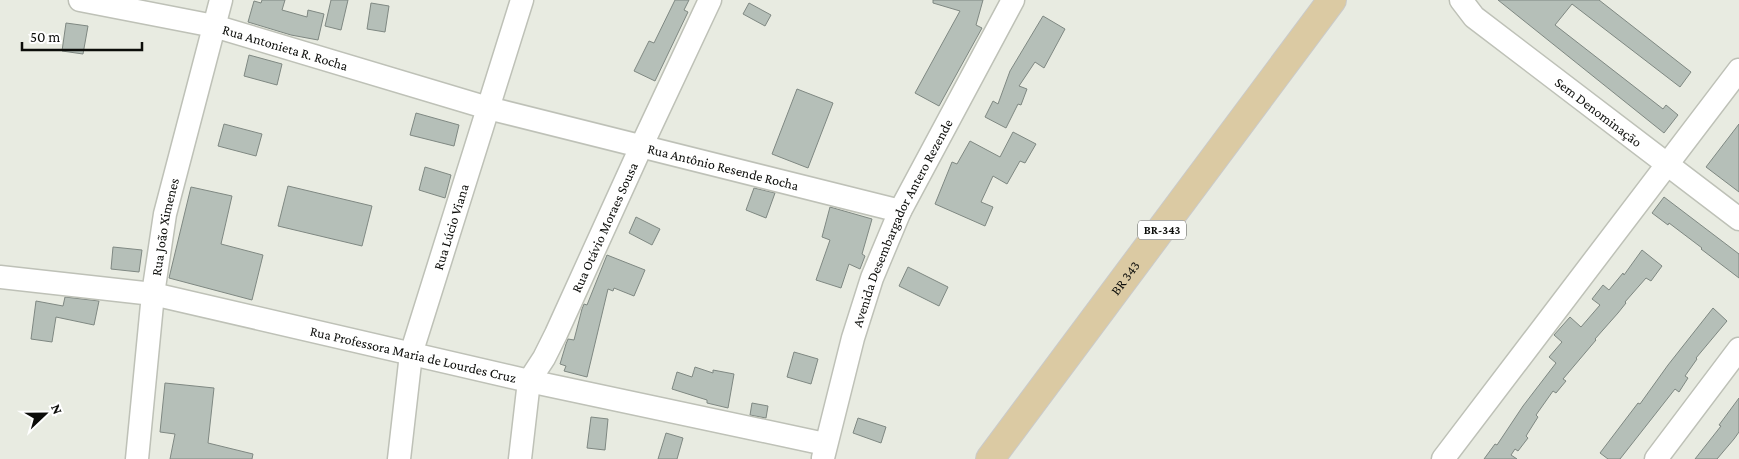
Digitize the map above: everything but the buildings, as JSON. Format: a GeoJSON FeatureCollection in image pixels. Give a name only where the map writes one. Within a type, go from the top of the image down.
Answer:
{"type":"FeatureCollection","features":[{"type":"Feature","properties":{"kind":"main road","name":"BR 343"},"geometry":{"type":"LineString","coordinates":[[990,459],[1332,0]]}},
{"type":"Feature","properties":{"kind":"street","name":"Rua Antonieta R. Rocha"},"geometry":{"type":"LineString","coordinates":[[80,0],[214,26],[488,108]]}},
{"type":"Feature","properties":{"kind":"street","name":"Rua João Ximenes"},"geometry":{"type":"LineString","coordinates":[[137,459],[153,294],[165,214],[221,0]]}},
{"type":"Feature","properties":{"kind":"street","name":"Rua Lúcio Viana"},"geometry":{"type":"LineString","coordinates":[[399,459],[411,354],[522,0]]}},
{"type":"Feature","properties":{"kind":"street","name":"Rua Otávio Moraes Sousa"},"geometry":{"type":"LineString","coordinates":[[520,459],[529,381],[544,358],[556,334],[640,147],[710,0]]}},
{"type":"Feature","properties":{"kind":"street","name":"Avenida Desembargador Antero Rezende"},"geometry":{"type":"LineString","coordinates":[[824,451],[852,338],[872,278],[900,211],[1013,0]]}},
{"type":"Feature","properties":{"kind":"street","name":"Sem Denominação"},"geometry":{"type":"LineString","coordinates":[[1461,0],[1474,16],[1739,219]]}},
{"type":"Feature","properties":{"kind":"street"},"geometry":{"type":"LineString","coordinates":[[1443,459],[1739,70]]}},
{"type":"Feature","properties":{"kind":"street","name":"Rua Antônio Resende Rocha"},"geometry":{"type":"LineString","coordinates":[[488,108],[900,211]]}},
{"type":"Feature","properties":{"kind":"street","name":"Rua Professora Maria de Lourdes Cruz"},"geometry":{"type":"LineString","coordinates":[[0,277],[153,294],[824,451]]}},
{"type":"Feature","properties":{"kind":"street"},"geometry":{"type":"LineString","coordinates":[[1656,459],[1739,349]]}}]}
